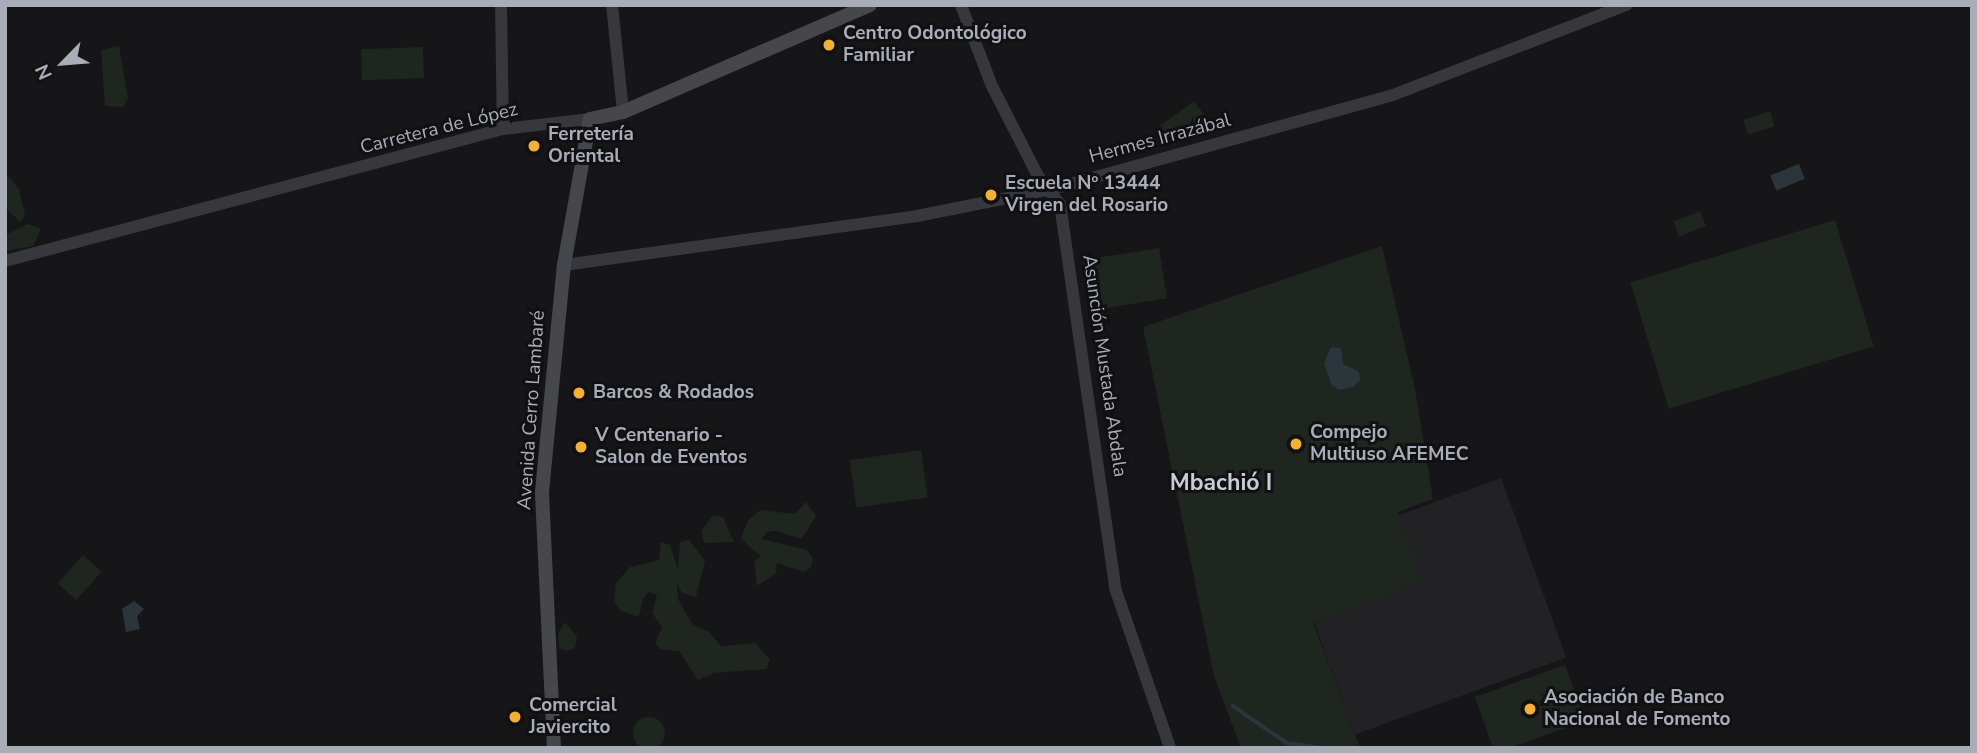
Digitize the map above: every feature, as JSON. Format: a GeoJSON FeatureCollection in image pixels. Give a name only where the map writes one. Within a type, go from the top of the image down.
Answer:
{"type":"FeatureCollection","features":[{"type":"Feature","properties":{"kind":"main road","name":"Carretera de López"},"geometry":{"type":"LineString","coordinates":[[590,119],[623,112],[869,6]]}},
{"type":"Feature","properties":{"kind":"main road","name":"Avenida Cerro Lambaré"},"geometry":{"type":"LineString","coordinates":[[554,748],[542,492],[564,265],[590,119]]}},
{"type":"Feature","properties":{"kind":"street"},"geometry":{"type":"LineString","coordinates":[[501,5],[503,129]]}},
{"type":"Feature","properties":{"kind":"street"},"geometry":{"type":"LineString","coordinates":[[612,5],[623,112]]}},
{"type":"Feature","properties":{"kind":"street","name":"Asunción Mustada Abdala"},"geometry":{"type":"LineString","coordinates":[[961,5],[992,86],[1038,176],[1052,189],[1060,204],[1115,588],[1170,748]]}},
{"type":"Feature","properties":{"kind":"street","name":"Hermes Irrazábal"},"geometry":{"type":"LineString","coordinates":[[564,265],[917,216],[1052,189],[1393,95],[1626,5]]}},
{"type":"Feature","properties":{"kind":"street","name":"Carretera de López"},"geometry":{"type":"LineString","coordinates":[[5,261],[503,129],[590,119]]}},
{"type":"Feature","properties":{"kind":"shaded area"},"geometry":{"type":"Polygon","coordinates":[[[119,46],[128,98],[123,107],[105,106],[101,50],[119,46]]]}},
{"type":"Feature","properties":{"kind":"shaded area"},"geometry":{"type":"Polygon","coordinates":[[[423,47],[424,78],[362,80],[361,49],[423,47]]]}},
{"type":"Feature","properties":{"kind":"shaded area"},"geometry":{"type":"Polygon","coordinates":[[[1194,101],[1208,120],[1174,145],[1160,126],[1194,101]]]}},
{"type":"Feature","properties":{"kind":"shaded area"},"geometry":{"type":"Polygon","coordinates":[[[1770,111],[1775,126],[1748,135],[1743,120],[1770,111]]]}},
{"type":"Feature","properties":{"kind":"shaded area"},"geometry":{"type":"Polygon","coordinates":[[[1799,164],[1805,179],[1776,190],[1770,176],[1799,164]]]}},
{"type":"Feature","properties":{"kind":"shaded area"},"geometry":{"type":"Polygon","coordinates":[[[5,172],[19,189],[25,215],[20,222],[5,207],[5,172]]]}},
{"type":"Feature","properties":{"kind":"shaded area"},"geometry":{"type":"Polygon","coordinates":[[[1700,211],[1706,226],[1679,237],[1673,222],[1700,211]]]}},
{"type":"Feature","properties":{"kind":"shaded area"},"geometry":{"type":"Polygon","coordinates":[[[1835,220],[1874,346],[1669,409],[1630,283],[1835,220]]]}},
{"type":"Feature","properties":{"kind":"shaded area"},"geometry":{"type":"Polygon","coordinates":[[[28,224],[41,229],[33,246],[5,251],[5,235],[28,224]]]}},
{"type":"Feature","properties":{"kind":"shaded area","name":"Compejo Multiuso AFEMEC"},"geometry":{"type":"Polygon","coordinates":[[[1382,246],[1415,389],[1433,499],[1398,512],[1423,582],[1313,622],[1360,748],[1241,748],[1214,676],[1143,327],[1382,246]]]}},
{"type":"Feature","properties":{"kind":"shaded area"},"geometry":{"type":"Polygon","coordinates":[[[1159,248],[1167,298],[1099,309],[1091,259],[1159,248]]]}},
{"type":"Feature","properties":{"kind":"shaded area"},"geometry":{"type":"Polygon","coordinates":[[[1331,347],[1341,348],[1343,364],[1359,372],[1360,380],[1353,387],[1340,390],[1332,386],[1324,363],[1331,347]]]}},
{"type":"Feature","properties":{"kind":"shaded area"},"geometry":{"type":"Polygon","coordinates":[[[921,450],[928,498],[856,508],[850,460],[921,450]]]}},
{"type":"Feature","properties":{"kind":"shaded area"},"geometry":{"type":"Polygon","coordinates":[[[1501,478],[1566,657],[1355,734],[1290,555],[1501,478]]]}},
{"type":"Feature","properties":{"kind":"shaded area"},"geometry":{"type":"Polygon","coordinates":[[[806,502],[816,516],[802,539],[776,531],[767,532],[762,539],[807,550],[813,558],[811,567],[804,572],[777,563],[776,573],[757,586],[754,561],[761,556],[741,539],[747,522],[760,510],[795,514],[806,502]]]}},
{"type":"Feature","properties":{"kind":"shaded area"},"geometry":{"type":"Polygon","coordinates":[[[713,515],[723,517],[734,542],[704,543],[701,531],[713,515]]]}},
{"type":"Feature","properties":{"kind":"shaded area"},"geometry":{"type":"Polygon","coordinates":[[[689,540],[705,561],[696,597],[682,593],[677,583],[678,599],[692,624],[709,632],[721,646],[756,643],[770,660],[766,669],[714,673],[698,680],[679,651],[661,650],[655,643],[662,627],[652,613],[657,595],[649,592],[643,599],[639,617],[619,610],[614,601],[616,583],[630,567],[659,560],[661,542],[670,545],[678,569],[680,542],[689,540]]]}},
{"type":"Feature","properties":{"kind":"shaded area"},"geometry":{"type":"Polygon","coordinates":[[[83,555],[102,572],[76,600],[58,583],[83,555]]]}},
{"type":"Feature","properties":{"kind":"shaded area"},"geometry":{"type":"Polygon","coordinates":[[[134,601],[144,609],[137,616],[140,629],[126,632],[122,609],[134,601]]]}},
{"type":"Feature","properties":{"kind":"shaded area"},"geometry":{"type":"Polygon","coordinates":[[[565,622],[577,636],[575,648],[567,651],[559,648],[558,634],[565,622]]]}},
{"type":"Feature","properties":{"kind":"shaded area","name":"Asociación de Banco Nacional de Fomento"},"geometry":{"type":"Polygon","coordinates":[[[1565,665],[1585,721],[1509,748],[1493,748],[1475,697],[1565,665]]]}},
{"type":"Feature","properties":{"kind":"shaded area"},"geometry":{"type":"Polygon","coordinates":[[[649,717],[660,722],[665,733],[660,744],[649,749],[638,744],[633,733],[638,722],[649,717]]]}},
{"type":"Feature","properties":{"kind":"waterway"},"geometry":{"type":"LineString","coordinates":[[1233,706],[1287,743],[1324,748]]}},
{"type":"Feature","properties":{"kind":"place","name":"Centro Odontológico Familiar"},"geometry":{"type":"Point","coordinates":[829,45]}},
{"type":"Feature","properties":{"kind":"place","name":"Ferretería Oriental"},"geometry":{"type":"Point","coordinates":[534,146]}},
{"type":"Feature","properties":{"kind":"place","name":"Escuela Nº 13444 Virgen del Rosario"},"geometry":{"type":"Point","coordinates":[991,195]}},
{"type":"Feature","properties":{"kind":"place","name":"Barcos & Rodados"},"geometry":{"type":"Point","coordinates":[579,393]}},
{"type":"Feature","properties":{"kind":"place","name":"Compejo Multiuso AFEMEC"},"geometry":{"type":"Point","coordinates":[1296,444]}},
{"type":"Feature","properties":{"kind":"place","name":"V Centenario - Salon de Eventos"},"geometry":{"type":"Point","coordinates":[581,447]}},
{"type":"Feature","properties":{"kind":"place","name":"Asociación de Banco Nacional de Fomento"},"geometry":{"type":"Point","coordinates":[1530,709]}},
{"type":"Feature","properties":{"kind":"place","name":"Comercial Javiercito"},"geometry":{"type":"Point","coordinates":[515,717]}},
{"type":"Feature","properties":{"kind":"district","name":"Mbachió I"},"geometry":{"type":"Point","coordinates":[1221,483]}}]}
